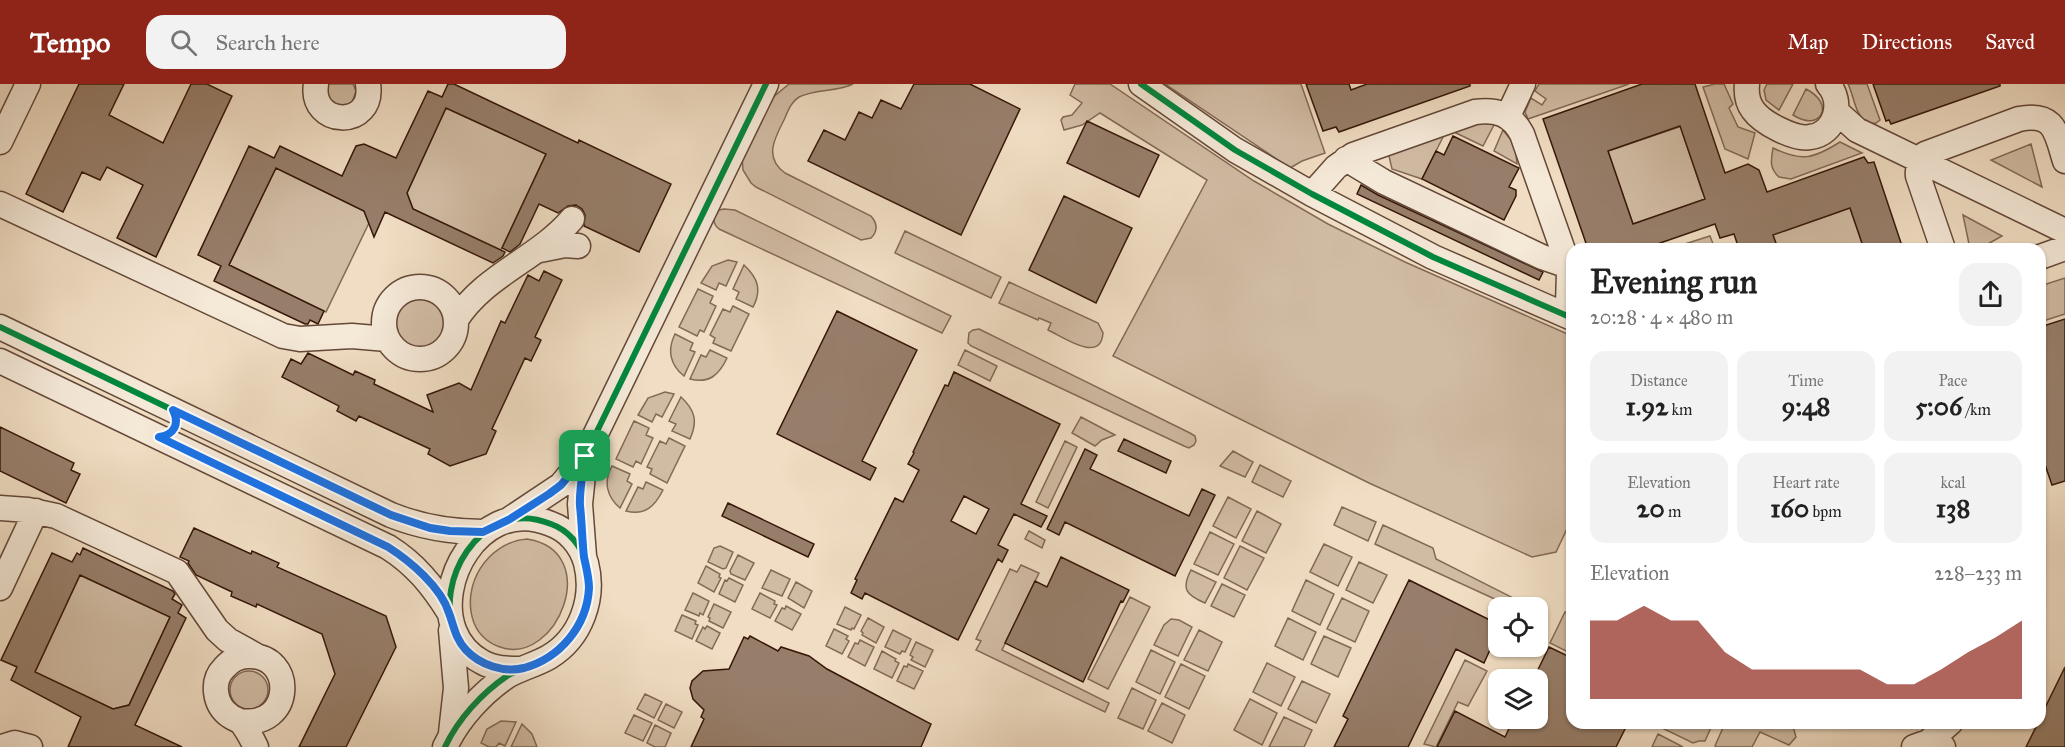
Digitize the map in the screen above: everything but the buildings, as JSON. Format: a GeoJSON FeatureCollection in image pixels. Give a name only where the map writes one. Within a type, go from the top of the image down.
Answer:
{"type":"FeatureCollection","features":[{"type":"Feature","properties":{"kind":"street"},"geometry":{"type":"LineString","coordinates":[[0,142],[28,84]]}},
{"type":"Feature","properties":{"kind":"street"},"geometry":{"type":"LineString","coordinates":[[313,87],[318,103],[330,115],[339,118],[348,117],[363,109],[369,92],[368,84]]}},
{"type":"Feature","properties":{"kind":"street"},"geometry":{"type":"LineString","coordinates":[[447,741],[456,688],[450,617],[454,577],[471,546],[483,532],[510,519],[561,485],[585,456],[766,84]]}},
{"type":"Feature","properties":{"kind":"street"},"geometry":{"type":"LineString","coordinates":[[1140,84],[1235,150],[1312,194],[1433,257],[1566,315]]}},
{"type":"Feature","properties":{"kind":"street"},"geometry":{"type":"LineString","coordinates":[[1505,114],[1514,84]]}},
{"type":"Feature","properties":{"kind":"street"},"geometry":{"type":"LineString","coordinates":[[1505,114],[1522,84]]}},
{"type":"Feature","properties":{"kind":"street"},"geometry":{"type":"LineString","coordinates":[[1744,89],[1752,110],[1759,117],[1793,135],[1810,137],[1831,121],[1837,100],[1828,84]]}},
{"type":"Feature","properties":{"kind":"street"},"geometry":{"type":"LineString","coordinates":[[1312,194],[1336,167],[1346,159],[1368,149],[1475,112],[1505,114],[1516,124],[1527,145],[1566,261]]}},
{"type":"Feature","properties":{"kind":"street"},"geometry":{"type":"LineString","coordinates":[[1941,243],[1918,176],[1919,160],[1925,154],[2019,119],[2032,117],[2044,120],[2054,128],[2065,161]]}},
{"type":"Feature","properties":{"kind":"street"},"geometry":{"type":"LineString","coordinates":[[1831,121],[1836,128],[1857,130],[2065,231]]}},
{"type":"Feature","properties":{"kind":"street"},"geometry":{"type":"LineString","coordinates":[[1368,149],[1377,172],[1384,182]]}},
{"type":"Feature","properties":{"kind":"street"},"geometry":{"type":"LineString","coordinates":[[1346,159],[1384,182],[1555,262],[1565,256]]}},
{"type":"Feature","properties":{"kind":"street"},"geometry":{"type":"LineString","coordinates":[[0,204],[270,331],[300,339],[352,336],[385,331]]}},
{"type":"Feature","properties":{"kind":"street"},"geometry":{"type":"LineString","coordinates":[[456,320],[470,299],[480,290],[551,242],[572,219]]}},
{"type":"Feature","properties":{"kind":"street"},"geometry":{"type":"LineString","coordinates":[[538,251],[565,245],[578,246]]}},
{"type":"Feature","properties":{"kind":"street"},"geometry":{"type":"LineString","coordinates":[[2046,255],[2065,248]]}},
{"type":"Feature","properties":{"kind":"street"},"geometry":{"type":"LineString","coordinates":[[427,288],[445,297],[452,307],[456,320],[455,332],[443,351],[422,360],[401,355],[393,348],[385,331],[385,313],[390,302],[398,294],[408,289],[427,288]]}},
{"type":"Feature","properties":{"kind":"street"},"geometry":{"type":"LineString","coordinates":[[445,297],[480,290]]}},
{"type":"Feature","properties":{"kind":"street"},"geometry":{"type":"LineString","coordinates":[[0,327],[410,522],[450,531],[483,532]]}},
{"type":"Feature","properties":{"kind":"street"},"geometry":{"type":"LineString","coordinates":[[0,361],[388,547],[417,569],[430,583],[450,617],[454,633],[466,650],[482,662],[501,669],[521,669]]}},
{"type":"Feature","properties":{"kind":"street"},"geometry":{"type":"LineString","coordinates":[[159,437],[166,436],[173,431],[176,417],[173,410]]}},
{"type":"Feature","properties":{"kind":"street"},"geometry":{"type":"LineString","coordinates":[[447,741],[482,697],[507,677],[536,664],[557,651],[573,634],[581,620],[587,604],[589,588],[580,504],[585,456]]}},
{"type":"Feature","properties":{"kind":"street"},"geometry":{"type":"LineString","coordinates":[[0,508],[36,511],[56,516],[177,572],[217,630],[228,640],[255,656],[265,659],[280,674],[283,686],[282,698],[267,718],[259,722],[240,722],[230,717],[222,709],[217,698],[217,680],[220,671],[220,643],[217,630]]}},
{"type":"Feature","properties":{"kind":"street"},"geometry":{"type":"LineString","coordinates":[[0,588],[36,511]]}},
{"type":"Feature","properties":{"kind":"street"},"geometry":{"type":"LineString","coordinates":[[510,519],[527,518],[556,525],[578,543],[584,556]]}},
{"type":"Feature","properties":{"kind":"street"},"geometry":{"type":"LineString","coordinates":[[220,671],[230,662],[242,656],[255,656]]}},
{"type":"Feature","properties":{"kind":"street"},"geometry":{"type":"LineString","coordinates":[[261,747],[267,718]]}},
{"type":"Feature","properties":{"kind":"street"},"geometry":{"type":"LineString","coordinates":[[240,722],[256,747]]}},
{"type":"Feature","properties":{"kind":"street"},"geometry":{"type":"LineString","coordinates":[[1934,746],[1947,729]]}},
{"type":"Feature","properties":{"kind":"street"},"geometry":{"type":"LineString","coordinates":[[2,747],[15,743],[30,747]]}},
{"type":"Feature","properties":{"kind":"shaded area"},"geometry":{"type":"Polygon","coordinates":[[[326,84],[353,84],[356,91],[352,103],[335,109],[323,88],[326,84]]]}},
{"type":"Feature","properties":{"kind":"shaded area"},"geometry":{"type":"Polygon","coordinates":[[[789,84],[853,84],[796,99],[774,141],[773,155],[785,173],[871,216],[876,227],[871,238],[861,240],[756,187],[743,170],[742,157],[771,99],[789,84]]]}},
{"type":"Feature","properties":{"kind":"shaded area"},"geometry":{"type":"Polygon","coordinates":[[[1075,84],[1110,84],[1254,181],[1328,224],[1405,262],[1566,333],[1566,531],[1556,552],[1532,557],[1369,483],[1113,356],[1207,180],[1100,113],[1082,125],[1064,130],[1061,120],[1063,117],[1072,115],[1082,103],[1070,95],[1075,84]]]}},
{"type":"Feature","properties":{"kind":"shaded area"},"geometry":{"type":"Polygon","coordinates":[[[1165,84],[1301,84],[1325,153],[1290,168],[1165,84]]]}},
{"type":"Feature","properties":{"kind":"shaded area"},"geometry":{"type":"Polygon","coordinates":[[[1539,84],[1629,84],[1528,119],[1525,112],[1531,98],[1542,105],[1546,99],[1535,91],[1539,84]]]}},
{"type":"Feature","properties":{"kind":"shaded area"},"geometry":{"type":"Polygon","coordinates":[[[1724,84],[1733,104],[1729,108],[1738,127],[1755,133],[1748,159],[1725,149],[1703,87],[1724,84]]]}},
{"type":"Feature","properties":{"kind":"shaded area"},"geometry":{"type":"Polygon","coordinates":[[[1767,84],[1793,84],[1779,110],[1766,100],[1764,90],[1767,84]]]}},
{"type":"Feature","properties":{"kind":"shaded area"},"geometry":{"type":"Polygon","coordinates":[[[1848,84],[1867,84],[1880,120],[1867,124],[1857,110],[1848,84]]]}},
{"type":"Feature","properties":{"kind":"shaded area"},"geometry":{"type":"Polygon","coordinates":[[[1806,89],[1821,102],[1821,114],[1817,119],[1811,121],[1793,115],[1806,89]]]}},
{"type":"Feature","properties":{"kind":"shaded area"},"geometry":{"type":"Polygon","coordinates":[[[446,108],[546,154],[501,250],[413,209],[407,193],[446,108]]]}},
{"type":"Feature","properties":{"kind":"shaded area"},"geometry":{"type":"Polygon","coordinates":[[[1478,122],[1495,123],[1483,146],[1456,133],[1462,128],[1478,122]]]}},
{"type":"Feature","properties":{"kind":"shaded area"},"geometry":{"type":"Polygon","coordinates":[[[1691,123],[1683,134],[1702,191],[1717,195],[1633,224],[1608,151],[1691,123]]]}},
{"type":"Feature","properties":{"kind":"shaded area"},"geometry":{"type":"Polygon","coordinates":[[[1503,130],[1515,145],[1517,164],[1494,151],[1503,130]]]}},
{"type":"Feature","properties":{"kind":"shaded area"},"geometry":{"type":"Polygon","coordinates":[[[1444,135],[1422,179],[1392,169],[1388,152],[1444,135]]]}},
{"type":"Feature","properties":{"kind":"shaded area"},"geometry":{"type":"Polygon","coordinates":[[[1840,142],[1862,153],[1791,179],[1779,177],[1772,167],[1773,148],[1792,155],[1807,157],[1840,142]]]}},
{"type":"Feature","properties":{"kind":"shaded area"},"geometry":{"type":"Polygon","coordinates":[[[2031,144],[2042,187],[1991,160],[2031,144]]]}},
{"type":"Feature","properties":{"kind":"shaded area"},"geometry":{"type":"Polygon","coordinates":[[[276,168],[364,211],[369,223],[326,312],[229,265],[276,168]]]}},
{"type":"Feature","properties":{"kind":"shaded area"},"geometry":{"type":"Polygon","coordinates":[[[1846,196],[1862,243],[1776,243],[1769,224],[1785,231],[1839,212],[1846,196]]]}},
{"type":"Feature","properties":{"kind":"shaded area"},"geometry":{"type":"Polygon","coordinates":[[[719,210],[735,210],[951,316],[942,333],[719,229],[714,220],[719,210]]]}},
{"type":"Feature","properties":{"kind":"shaded area"},"geometry":{"type":"Polygon","coordinates":[[[1963,215],[2002,236],[1990,243],[1969,243],[1963,215]]]}},
{"type":"Feature","properties":{"kind":"shaded area"},"geometry":{"type":"Polygon","coordinates":[[[905,231],[1001,277],[991,298],[895,253],[905,231]]]}},
{"type":"Feature","properties":{"kind":"shaded area"},"geometry":{"type":"Polygon","coordinates":[[[1710,236],[1713,243],[1688,243],[1710,236]]]}},
{"type":"Feature","properties":{"kind":"shaded area"},"geometry":{"type":"Polygon","coordinates":[[[728,260],[737,262],[726,286],[719,283],[716,290],[701,283],[712,266],[728,260]]]}},
{"type":"Feature","properties":{"kind":"shaded area"},"geometry":{"type":"Polygon","coordinates":[[[744,265],[753,275],[757,285],[756,301],[753,307],[736,299],[739,292],[733,289],[744,265]]]}},
{"type":"Feature","properties":{"kind":"shaded area"},"geometry":{"type":"Polygon","coordinates":[[[2065,278],[2065,314],[2046,320],[2046,284],[2065,278]]]}},
{"type":"Feature","properties":{"kind":"shaded area"},"geometry":{"type":"Polygon","coordinates":[[[1009,282],[1098,323],[1103,333],[1101,342],[1096,347],[1080,346],[1048,330],[1051,323],[1039,318],[1038,320],[999,303],[1009,282]]]}},
{"type":"Feature","properties":{"kind":"shaded area"},"geometry":{"type":"Polygon","coordinates":[[[698,289],[713,296],[710,303],[716,306],[704,332],[700,330],[697,336],[679,327],[698,289]]]}},
{"type":"Feature","properties":{"kind":"shaded area"},"geometry":{"type":"Polygon","coordinates":[[[420,299],[437,306],[444,323],[437,340],[420,347],[403,340],[396,323],[403,306],[420,299]]]}},
{"type":"Feature","properties":{"kind":"shaded area"},"geometry":{"type":"Polygon","coordinates":[[[733,306],[749,314],[731,351],[713,343],[715,338],[710,335],[723,309],[730,312],[733,306]]]}},
{"type":"Feature","properties":{"kind":"shaded area"},"geometry":{"type":"Polygon","coordinates":[[[979,329],[1190,433],[1195,436],[1194,445],[1189,448],[1184,446],[971,346],[968,343],[969,333],[979,329]]]}},
{"type":"Feature","properties":{"kind":"shaded area"},"geometry":{"type":"Polygon","coordinates":[[[675,334],[693,343],[690,350],[695,352],[684,376],[679,372],[671,357],[671,346],[675,334]]]}},
{"type":"Feature","properties":{"kind":"shaded area"},"geometry":{"type":"Polygon","coordinates":[[[710,350],[727,358],[721,369],[708,379],[690,379],[701,355],[706,357],[710,350]]]}},
{"type":"Feature","properties":{"kind":"shaded area"},"geometry":{"type":"Polygon","coordinates":[[[965,350],[997,366],[990,381],[958,365],[965,350]]]}},
{"type":"Feature","properties":{"kind":"shaded area"},"geometry":{"type":"Polygon","coordinates":[[[665,392],[674,394],[662,417],[656,414],[652,422],[638,415],[648,398],[665,392]]]}},
{"type":"Feature","properties":{"kind":"shaded area"},"geometry":{"type":"Polygon","coordinates":[[[681,397],[694,416],[694,427],[690,439],[672,431],[676,424],[669,421],[681,397]]]}},
{"type":"Feature","properties":{"kind":"shaded area"},"geometry":{"type":"Polygon","coordinates":[[[1081,417],[1115,435],[1102,440],[1095,446],[1072,433],[1081,417]]]}},
{"type":"Feature","properties":{"kind":"shaded area"},"geometry":{"type":"Polygon","coordinates":[[[634,421],[649,428],[646,435],[653,438],[641,464],[636,461],[633,467],[616,459],[634,421]]]}},
{"type":"Feature","properties":{"kind":"shaded area"},"geometry":{"type":"Polygon","coordinates":[[[669,438],[685,446],[667,483],[650,474],[652,469],[647,467],[660,441],[666,444],[669,438]]]}},
{"type":"Feature","properties":{"kind":"shaded area"},"geometry":{"type":"Polygon","coordinates":[[[1065,441],[1077,447],[1048,508],[1036,502],[1065,441]]]}},
{"type":"Feature","properties":{"kind":"shaded area"},"geometry":{"type":"Polygon","coordinates":[[[1233,451],[1253,462],[1245,477],[1220,466],[1233,451]]]}},
{"type":"Feature","properties":{"kind":"shaded area"},"geometry":{"type":"Polygon","coordinates":[[[1260,465],[1291,481],[1283,497],[1252,482],[1260,465]]]}},
{"type":"Feature","properties":{"kind":"shaded area"},"geometry":{"type":"Polygon","coordinates":[[[612,466],[630,474],[627,481],[632,484],[620,508],[612,499],[608,489],[607,483],[612,466]]]}},
{"type":"Feature","properties":{"kind":"shaded area"},"geometry":{"type":"Polygon","coordinates":[[[646,482],[663,490],[657,501],[644,511],[626,511],[638,487],[643,489],[646,482]]]}},
{"type":"Feature","properties":{"kind":"shaded area"},"geometry":{"type":"Polygon","coordinates":[[[1228,497],[1251,509],[1236,538],[1213,526],[1228,497]]]}},
{"type":"Feature","properties":{"kind":"shaded area"},"geometry":{"type":"Polygon","coordinates":[[[1342,507],[1376,522],[1368,541],[1334,525],[1342,507]]]}},
{"type":"Feature","properties":{"kind":"shaded area"},"geometry":{"type":"Polygon","coordinates":[[[1257,511],[1281,524],[1266,553],[1242,541],[1257,511]]]}},
{"type":"Feature","properties":{"kind":"shaded area"},"geometry":{"type":"Polygon","coordinates":[[[1383,525],[1433,548],[1436,559],[1511,597],[1490,597],[1375,544],[1383,525]]]}},
{"type":"Feature","properties":{"kind":"shaded area"},"geometry":{"type":"Polygon","coordinates":[[[1029,531],[1045,540],[1042,548],[1025,539],[1029,531]]]}},
{"type":"Feature","properties":{"kind":"shaded area"},"geometry":{"type":"Polygon","coordinates":[[[1210,532],[1234,544],[1218,575],[1194,564],[1210,532]]]}},
{"type":"Feature","properties":{"kind":"shaded area"},"geometry":{"type":"Polygon","coordinates":[[[527,539],[550,548],[563,564],[567,584],[564,605],[554,625],[539,640],[521,649],[500,647],[484,638],[474,623],[471,594],[474,581],[489,557],[500,548],[527,539]]]}},
{"type":"Feature","properties":{"kind":"shaded area"},"geometry":{"type":"Polygon","coordinates":[[[1324,544],[1352,557],[1338,586],[1310,572],[1324,544]]]}},
{"type":"Feature","properties":{"kind":"shaded area"},"geometry":{"type":"Polygon","coordinates":[[[720,546],[733,552],[726,568],[723,569],[708,562],[714,548],[720,546]]]}},
{"type":"Feature","properties":{"kind":"shaded area"},"geometry":{"type":"Polygon","coordinates":[[[1240,546],[1264,558],[1247,590],[1224,578],[1240,546]]]}},
{"type":"Feature","properties":{"kind":"shaded area"},"geometry":{"type":"Polygon","coordinates":[[[738,555],[754,563],[745,580],[731,574],[730,571],[738,555]]]}},
{"type":"Feature","properties":{"kind":"shaded area"},"geometry":{"type":"Polygon","coordinates":[[[1359,562],[1387,575],[1373,603],[1346,590],[1359,562]]]}},
{"type":"Feature","properties":{"kind":"shaded area"},"geometry":{"type":"Polygon","coordinates":[[[1021,565],[1039,573],[1002,650],[1109,703],[1105,712],[976,650],[981,641],[976,639],[1010,569],[1017,572],[1021,565]]]}},
{"type":"Feature","properties":{"kind":"shaded area"},"geometry":{"type":"Polygon","coordinates":[[[706,566],[720,574],[721,578],[714,592],[698,583],[706,566]]]}},
{"type":"Feature","properties":{"kind":"shaded area"},"geometry":{"type":"Polygon","coordinates":[[[771,570],[790,579],[782,596],[762,588],[771,570]]]}},
{"type":"Feature","properties":{"kind":"shaded area"},"geometry":{"type":"Polygon","coordinates":[[[1191,570],[1216,582],[1205,603],[1187,591],[1186,582],[1191,570]]]}},
{"type":"Feature","properties":{"kind":"shaded area"},"geometry":{"type":"Polygon","coordinates":[[[80,575],[170,617],[129,705],[113,709],[35,672],[80,575]]]}},
{"type":"Feature","properties":{"kind":"shaded area"},"geometry":{"type":"Polygon","coordinates":[[[729,578],[743,585],[735,602],[719,594],[725,580],[729,578]]]}},
{"type":"Feature","properties":{"kind":"shaded area"},"geometry":{"type":"Polygon","coordinates":[[[1306,580],[1334,594],[1320,625],[1292,611],[1306,580]]]}},
{"type":"Feature","properties":{"kind":"shaded area"},"geometry":{"type":"Polygon","coordinates":[[[796,582],[812,591],[804,608],[788,598],[796,582]]]}},
{"type":"Feature","properties":{"kind":"shaded area"},"geometry":{"type":"Polygon","coordinates":[[[1222,584],[1245,595],[1234,617],[1211,606],[1222,584]]]}},
{"type":"Feature","properties":{"kind":"shaded area"},"geometry":{"type":"Polygon","coordinates":[[[693,593],[709,601],[703,615],[700,613],[699,616],[685,610],[693,593]]]}},
{"type":"Feature","properties":{"kind":"shaded area"},"geometry":{"type":"Polygon","coordinates":[[[760,593],[775,601],[774,604],[777,605],[770,618],[752,609],[760,593]]]}},
{"type":"Feature","properties":{"kind":"shaded area"},"geometry":{"type":"Polygon","coordinates":[[[1130,597],[1150,607],[1108,689],[1088,679],[1130,597]]]}},
{"type":"Feature","properties":{"kind":"shaded area"},"geometry":{"type":"Polygon","coordinates":[[[1342,598],[1369,611],[1355,642],[1327,629],[1342,598]]]}},
{"type":"Feature","properties":{"kind":"shaded area"},"geometry":{"type":"Polygon","coordinates":[[[714,604],[731,612],[723,628],[709,621],[708,617],[714,604]]]}},
{"type":"Feature","properties":{"kind":"shaded area"},"geometry":{"type":"Polygon","coordinates":[[[786,606],[801,614],[792,630],[775,621],[782,608],[785,609],[786,606]]]}},
{"type":"Feature","properties":{"kind":"shaded area"},"geometry":{"type":"Polygon","coordinates":[[[845,607],[861,615],[854,629],[851,630],[837,624],[845,607]]]}},
{"type":"Feature","properties":{"kind":"shaded area"},"geometry":{"type":"Polygon","coordinates":[[[1565,612],[1566,651],[1550,643],[1565,612]]]}},
{"type":"Feature","properties":{"kind":"shaded area"},"geometry":{"type":"Polygon","coordinates":[[[682,615],[696,621],[695,624],[698,625],[692,639],[675,631],[682,615]]]}},
{"type":"Feature","properties":{"kind":"shaded area"},"geometry":{"type":"Polygon","coordinates":[[[868,618],[884,627],[876,643],[862,635],[861,631],[868,618]]]}},
{"type":"Feature","properties":{"kind":"shaded area"},"geometry":{"type":"Polygon","coordinates":[[[1288,618],[1316,632],[1303,660],[1275,646],[1288,618]]]}},
{"type":"Feature","properties":{"kind":"shaded area"},"geometry":{"type":"Polygon","coordinates":[[[1171,619],[1179,620],[1192,627],[1178,656],[1154,645],[1164,625],[1171,619]]]}},
{"type":"Feature","properties":{"kind":"shaded area"},"geometry":{"type":"Polygon","coordinates":[[[707,626],[720,633],[712,649],[696,641],[703,627],[705,629],[707,626]]]}},
{"type":"Feature","properties":{"kind":"shaded area"},"geometry":{"type":"Polygon","coordinates":[[[834,629],[848,636],[846,639],[849,641],[842,654],[826,646],[834,629]]]}},
{"type":"Feature","properties":{"kind":"shaded area"},"geometry":{"type":"Polygon","coordinates":[[[893,630],[911,639],[905,652],[902,651],[900,654],[885,647],[893,630]]]}},
{"type":"Feature","properties":{"kind":"shaded area"},"geometry":{"type":"Polygon","coordinates":[[[1199,630],[1222,642],[1208,671],[1184,660],[1199,630]]]}},
{"type":"Feature","properties":{"kind":"shaded area"},"geometry":{"type":"Polygon","coordinates":[[[1324,636],[1351,648],[1338,677],[1311,664],[1324,636]]]}},
{"type":"Feature","properties":{"kind":"shaded area"},"geometry":{"type":"Polygon","coordinates":[[[860,640],[874,647],[865,666],[848,657],[855,643],[858,644],[860,640]]]}},
{"type":"Feature","properties":{"kind":"shaded area"},"geometry":{"type":"Polygon","coordinates":[[[916,642],[933,650],[925,667],[911,660],[913,657],[910,655],[916,642]]]}},
{"type":"Feature","properties":{"kind":"shaded area"},"geometry":{"type":"Polygon","coordinates":[[[1151,650],[1175,662],[1160,694],[1136,682],[1151,650]]]}},
{"type":"Feature","properties":{"kind":"shaded area"},"geometry":{"type":"Polygon","coordinates":[[[882,651],[899,663],[892,678],[874,669],[882,651]]]}},
{"type":"Feature","properties":{"kind":"shaded area"},"geometry":{"type":"Polygon","coordinates":[[[1465,660],[1487,671],[1468,706],[1458,702],[1436,747],[1424,744],[1465,660]]]}},
{"type":"Feature","properties":{"kind":"shaded area"},"geometry":{"type":"Polygon","coordinates":[[[1267,663],[1295,677],[1281,706],[1253,692],[1267,663]]]}},
{"type":"Feature","properties":{"kind":"shaded area"},"geometry":{"type":"Polygon","coordinates":[[[908,664],[923,671],[914,689],[897,681],[904,666],[907,667],[908,664]]]}},
{"type":"Feature","properties":{"kind":"shaded area"},"geometry":{"type":"Polygon","coordinates":[[[1181,664],[1205,676],[1189,709],[1165,697],[1181,664]]]}},
{"type":"Feature","properties":{"kind":"shaded area"},"geometry":{"type":"Polygon","coordinates":[[[249,671],[262,677],[268,690],[262,703],[249,709],[236,703],[230,690],[236,677],[249,671]]]}},
{"type":"Feature","properties":{"kind":"shaded area"},"geometry":{"type":"Polygon","coordinates":[[[1302,681],[1330,694],[1316,723],[1288,709],[1302,681]]]}},
{"type":"Feature","properties":{"kind":"shaded area"},"geometry":{"type":"Polygon","coordinates":[[[1132,688],[1156,700],[1143,729],[1118,718],[1132,688]]]}},
{"type":"Feature","properties":{"kind":"shaded area"},"geometry":{"type":"Polygon","coordinates":[[[645,694],[662,702],[654,718],[637,709],[645,694]]]}},
{"type":"Feature","properties":{"kind":"shaded area"},"geometry":{"type":"Polygon","coordinates":[[[1250,699],[1277,713],[1262,745],[1234,730],[1250,699]]]}},
{"type":"Feature","properties":{"kind":"shaded area"},"geometry":{"type":"Polygon","coordinates":[[[1162,703],[1185,715],[1172,743],[1148,731],[1162,703]]]}},
{"type":"Feature","properties":{"kind":"shaded area"},"geometry":{"type":"Polygon","coordinates":[[[666,704],[682,712],[674,728],[658,720],[666,704]]]}},
{"type":"Feature","properties":{"kind":"shaded area"},"geometry":{"type":"Polygon","coordinates":[[[634,715],[652,723],[643,741],[625,733],[634,715]]]}},
{"type":"Feature","properties":{"kind":"shaded area"},"geometry":{"type":"Polygon","coordinates":[[[1284,717],[1312,730],[1304,747],[1269,747],[1284,717]]]}},
{"type":"Feature","properties":{"kind":"shaded area"},"geometry":{"type":"Polygon","coordinates":[[[501,721],[516,722],[505,746],[499,743],[496,747],[489,747],[481,743],[487,729],[501,721]]]}},
{"type":"Feature","properties":{"kind":"shaded area"},"geometry":{"type":"Polygon","coordinates":[[[522,724],[532,734],[537,747],[511,747],[522,724]]]}},
{"type":"Feature","properties":{"kind":"shaded area"},"geometry":{"type":"Polygon","coordinates":[[[655,725],[671,733],[665,747],[655,747],[647,743],[655,725]]]}},
{"type":"Feature","properties":{"kind":"shaded area"},"geometry":{"type":"Polygon","coordinates":[[[1664,729],[1710,729],[1705,741],[1693,743],[1664,729]]]}},
{"type":"Feature","properties":{"kind":"shaded area"},"geometry":{"type":"Polygon","coordinates":[[[1722,729],[1794,729],[1796,737],[1789,745],[1760,732],[1752,747],[1715,746],[1722,729]]]}},
{"type":"Feature","properties":{"kind":"shaded area"},"geometry":{"type":"Polygon","coordinates":[[[1658,734],[1683,747],[1652,747],[1658,734]]]}},
{"type":"Feature","properties":{"kind":"cycle path"},"geometry":{"type":"LineString","coordinates":[[510,519],[561,485],[585,456],[766,84]]}},
{"type":"Feature","properties":{"kind":"cycle path"},"geometry":{"type":"LineString","coordinates":[[1141,84],[1235,150],[1312,194],[1433,257],[1566,315]]}},
{"type":"Feature","properties":{"kind":"cycle path"},"geometry":{"type":"LineString","coordinates":[[0,327],[391,515],[436,528],[483,532]]}},
{"type":"Feature","properties":{"kind":"cycle path"},"geometry":{"type":"LineString","coordinates":[[445,747],[457,726],[489,690],[507,676],[544,660],[560,649],[570,639],[583,616],[589,590],[586,563],[581,550],[568,534],[557,527],[524,518],[498,524],[481,535],[467,551],[457,570],[451,590],[450,611],[454,631],[465,648],[482,662],[501,668],[521,669]]}},
{"type":"Feature","properties":{"kind":"route"},"geometry":{"type":"LineString","coordinates":[[173,410],[391,515],[430,528],[470,532],[483,532],[510,519],[549,494],[561,485],[585,456],[580,504],[589,588],[587,604],[581,620],[563,646],[551,656],[521,669],[501,669],[482,662],[466,650],[454,633],[449,612],[430,583],[404,557],[388,547],[159,437],[166,436],[173,431],[176,417],[173,410]]}}]}
